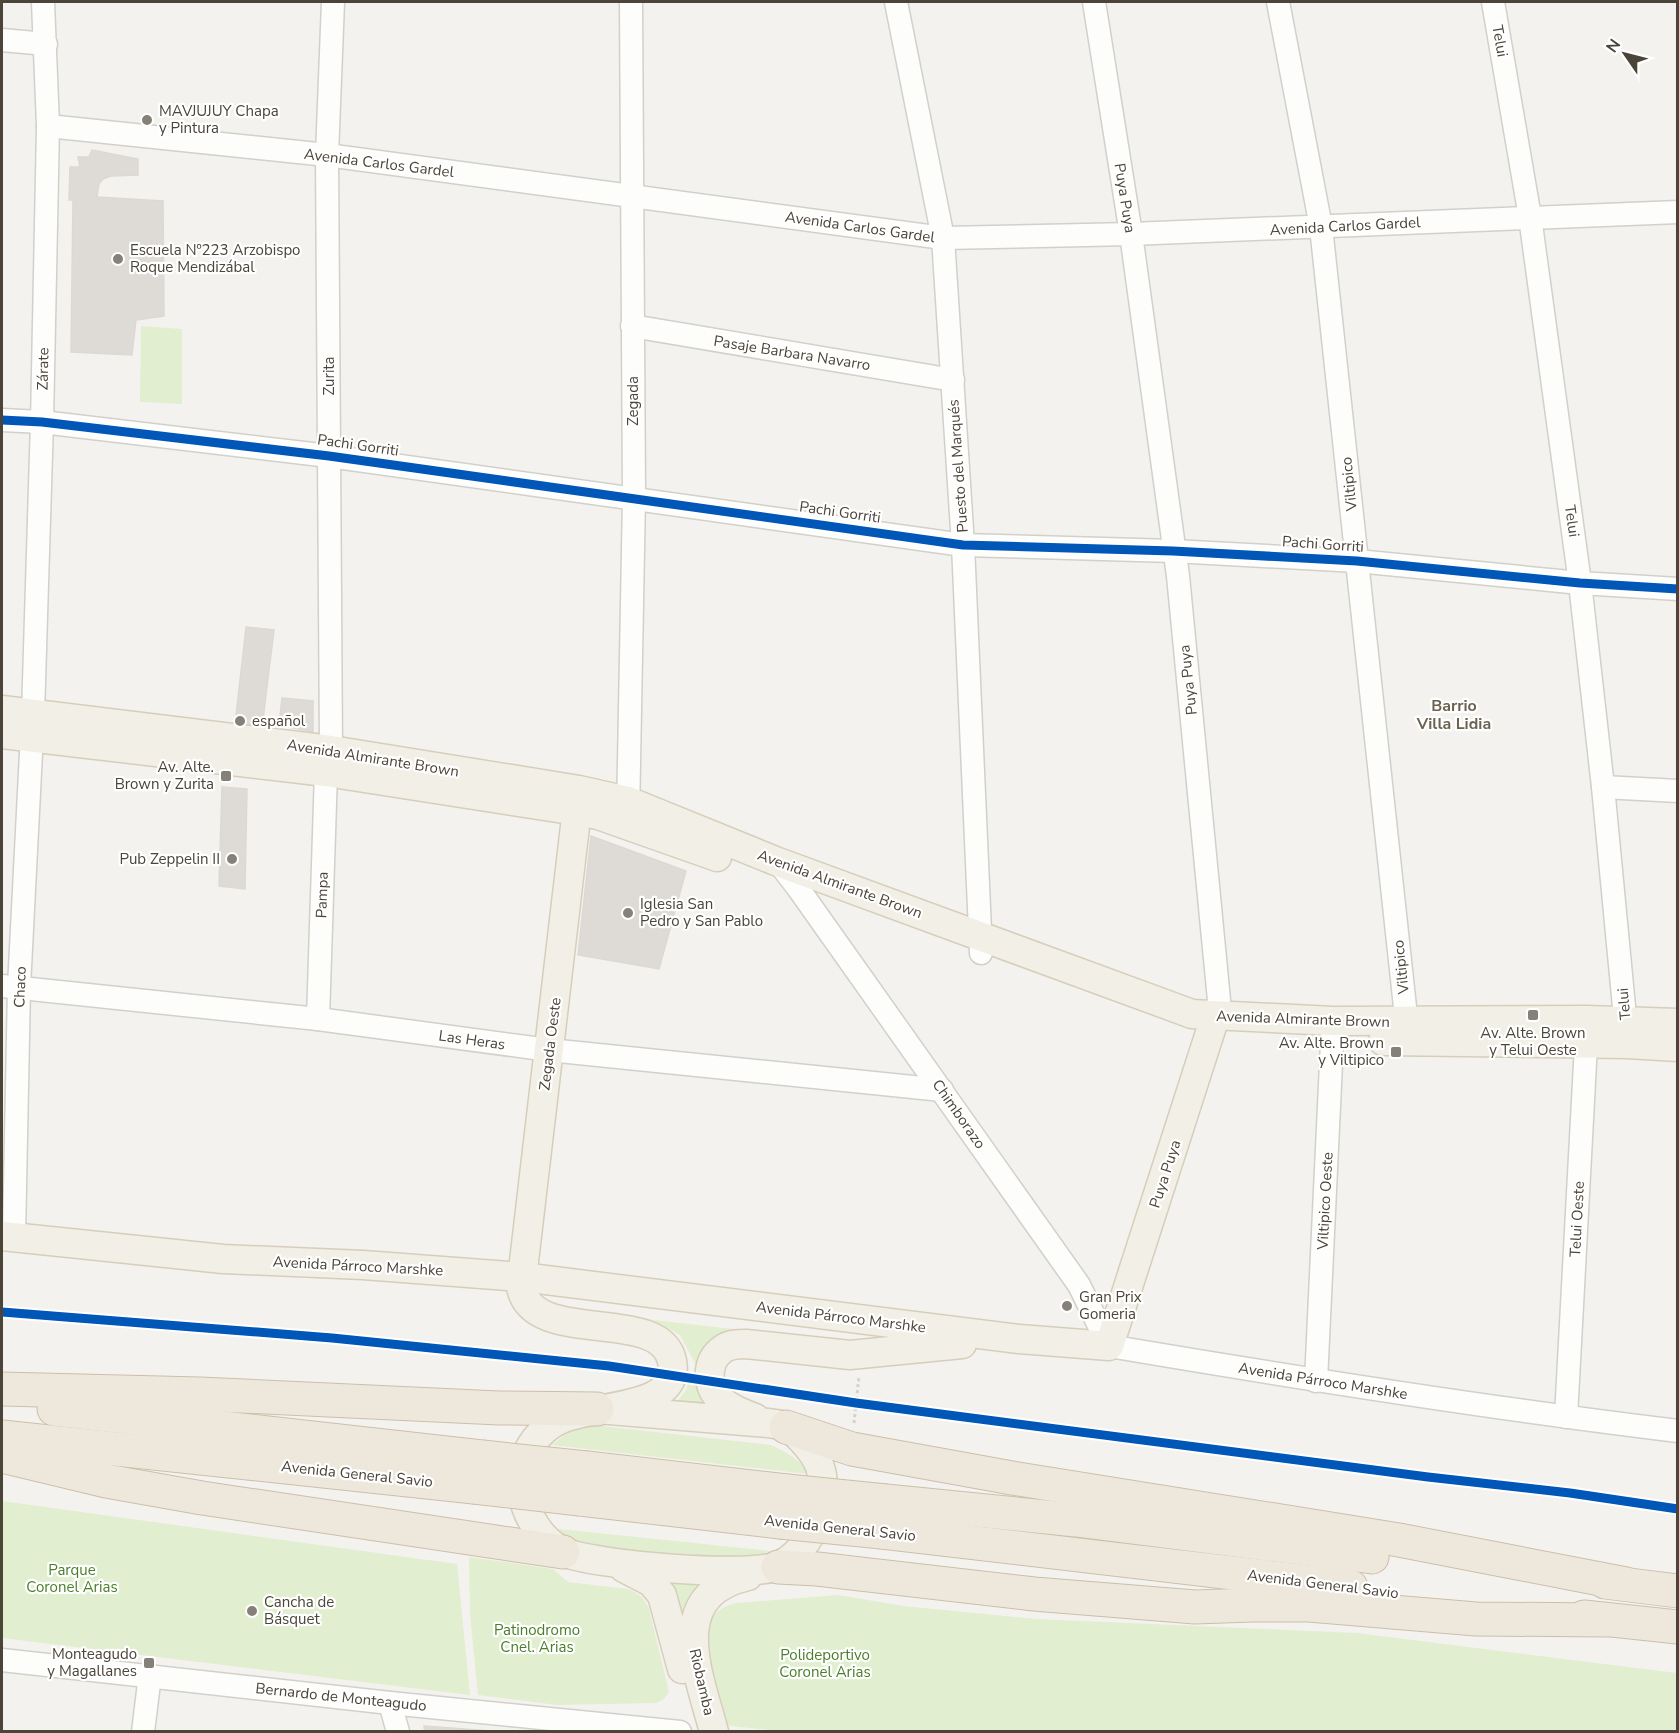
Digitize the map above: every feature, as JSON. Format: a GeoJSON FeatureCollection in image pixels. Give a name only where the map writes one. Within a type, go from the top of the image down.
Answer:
{"type":"FeatureCollection","features":[{"type":"Feature","properties":{"kind":"highway"},"geometry":{"type":"LineString","coordinates":[[2,1389],[211,1395],[499,1408],[597,1409]]}},
{"type":"Feature","properties":{"kind":"highway","name":"Avenida General Savio"},"geometry":{"type":"LineString","coordinates":[[2,1402],[478,1472],[884,1517],[1606,1620],[1677,1627]]}},
{"type":"Feature","properties":{"kind":"highway"},"geometry":{"type":"LineString","coordinates":[[777,1425],[852,1449],[1023,1480],[1399,1540],[1626,1584]]}},
{"type":"Feature","properties":{"kind":"highway","name":"Avenida General Savio"},"geometry":{"type":"LineString","coordinates":[[2,1437],[478,1472]]}},
{"type":"Feature","properties":{"kind":"highway"},"geometry":{"type":"LineString","coordinates":[[2,1456],[106,1481],[192,1496],[563,1552]]}},
{"type":"Feature","properties":{"kind":"highway","name":"Avenida General Savio"},"geometry":{"type":"LineString","coordinates":[[884,1517],[1076,1520],[1289,1548],[1677,1591]]}},
{"type":"Feature","properties":{"kind":"highway"},"geometry":{"type":"LineString","coordinates":[[774,1567],[817,1569],[1058,1596],[1195,1607],[1309,1605],[1476,1618],[1606,1620]]}},
{"type":"Feature","properties":{"kind":"main road","name":"Avenida Almirante Brown"},"geometry":{"type":"LineString","coordinates":[[2,710],[32,726],[329,761],[578,800],[598,815],[628,813],[778,862],[1188,1032],[1212,1026],[1333,1030],[1627,1033],[1677,1023]]}},
{"type":"Feature","properties":{"kind":"main road","name":"Avenida Almirante Brown"},"geometry":{"type":"LineString","coordinates":[[2,734],[32,726]]}},
{"type":"Feature","properties":{"kind":"main road","name":"Zegada Oeste"},"geometry":{"type":"LineString","coordinates":[[522,1277],[578,800]]}},
{"type":"Feature","properties":{"kind":"main road","name":"Avenida Almirante Brown"},"geometry":{"type":"LineString","coordinates":[[628,813],[798,888],[980,944]]}},
{"type":"Feature","properties":{"kind":"main road","name":"Puya Puya"},"geometry":{"type":"LineString","coordinates":[[1109,1346],[1212,1026]]}},
{"type":"Feature","properties":{"kind":"main road","name":"Avenida Almirante Brown"},"geometry":{"type":"LineString","coordinates":[[1627,1033],[1677,1047]]}},
{"type":"Feature","properties":{"kind":"main road","name":"Avenida Párroco Marshke"},"geometry":{"type":"LineString","coordinates":[[8,1236],[222,1259],[363,1265],[522,1277],[1018,1340],[1109,1346]]}},
{"type":"Feature","properties":{"kind":"main road"},"geometry":{"type":"LineString","coordinates":[[522,1277],[523,1296],[530,1307],[538,1313],[566,1321],[651,1335],[667,1349],[672,1359],[672,1375],[663,1392],[652,1398],[569,1416],[551,1425],[537,1438],[524,1462],[521,1487],[528,1513],[539,1531],[563,1552],[583,1559],[613,1563],[726,1571],[774,1567],[792,1558],[807,1541],[819,1513],[823,1485],[821,1469],[816,1457],[800,1437],[725,1404],[712,1388],[710,1366],[723,1349],[732,1345],[746,1344],[864,1354],[1018,1340]]}},
{"type":"Feature","properties":{"kind":"main road"},"geometry":{"type":"LineString","coordinates":[[597,1409],[777,1425]]}},
{"type":"Feature","properties":{"kind":"main road","name":"Riobamba"},"geometry":{"type":"LineString","coordinates":[[613,1563],[651,1582],[662,1595],[698,1731]]}},
{"type":"Feature","properties":{"kind":"main road","name":"Riobamba"},"geometry":{"type":"LineString","coordinates":[[714,1731],[695,1661],[692,1635],[696,1616],[706,1599],[720,1587],[736,1578],[774,1567]]}},
{"type":"Feature","properties":{"kind":"street","name":"Zárate"},"geometry":{"type":"LineString","coordinates":[[32,726],[42,422],[48,126],[43,2]]}},
{"type":"Feature","properties":{"kind":"street","name":"Zurita"},"geometry":{"type":"LineString","coordinates":[[329,761],[327,155],[333,2]]}},
{"type":"Feature","properties":{"kind":"street","name":"Zegada"},"geometry":{"type":"LineString","coordinates":[[628,813],[634,497],[631,2]]}},
{"type":"Feature","properties":{"kind":"street","name":"Puesto del Marqués"},"geometry":{"type":"LineString","coordinates":[[896,2],[943,238],[963,545],[980,944]]}},
{"type":"Feature","properties":{"kind":"street","name":"Puya Puya"},"geometry":{"type":"LineString","coordinates":[[1094,2],[1131,234],[1179,588],[1219,1000],[1212,1026]]}},
{"type":"Feature","properties":{"kind":"street","name":"Viltipico"},"geometry":{"type":"LineString","coordinates":[[1278,2],[1321,227],[1408,1031]]}},
{"type":"Feature","properties":{"kind":"street","name":"Telui"},"geometry":{"type":"LineString","coordinates":[[1493,2],[1530,217],[1580,583],[1627,1033]]}},
{"type":"Feature","properties":{"kind":"street"},"geometry":{"type":"LineString","coordinates":[[2,40],[46,44]]}},
{"type":"Feature","properties":{"kind":"street","name":"Avenida Carlos Gardel"},"geometry":{"type":"LineString","coordinates":[[48,126],[327,155],[943,238],[1131,234],[1677,212]]}},
{"type":"Feature","properties":{"kind":"street","name":"Pasaje Barbara Navarro"},"geometry":{"type":"LineString","coordinates":[[632,326],[953,380]]}},
{"type":"Feature","properties":{"kind":"street","name":"Pachi Gorriti"},"geometry":{"type":"LineString","coordinates":[[2,420],[42,422],[329,456],[963,545],[1173,551],[1358,561],[1580,583],[1677,589]]}},
{"type":"Feature","properties":{"kind":"street","name":"Chaco"},"geometry":{"type":"LineString","coordinates":[[8,1236],[10,987],[32,726]]}},
{"type":"Feature","properties":{"kind":"street","name":"Pampa"},"geometry":{"type":"LineString","coordinates":[[318,1019],[329,761]]}},
{"type":"Feature","properties":{"kind":"street"},"geometry":{"type":"LineString","coordinates":[[1603,787],[1677,791]]}},
{"type":"Feature","properties":{"kind":"street","name":"Chimborazo"},"geometry":{"type":"LineString","coordinates":[[778,862],[1079,1285],[1109,1346]]}},
{"type":"Feature","properties":{"kind":"street","name":"Las Heras"},"geometry":{"type":"LineString","coordinates":[[10,987],[318,1019],[549,1050],[942,1090]]}},
{"type":"Feature","properties":{"kind":"street","name":"Viltipico Oeste"},"geometry":{"type":"LineString","coordinates":[[1316,1382],[1333,1030]]}},
{"type":"Feature","properties":{"kind":"street","name":"Telui Oeste"},"geometry":{"type":"LineString","coordinates":[[1566,1417],[1587,1032]]}},
{"type":"Feature","properties":{"kind":"street","name":"Avenida Párroco Marshke"},"geometry":{"type":"LineString","coordinates":[[1109,1346],[1316,1382],[1677,1431]]}},
{"type":"Feature","properties":{"kind":"street","name":"Bernardo de Monteagudo"},"geometry":{"type":"LineString","coordinates":[[2,1660],[390,1703],[680,1731]]}},
{"type":"Feature","properties":{"kind":"street"},"geometry":{"type":"LineString","coordinates":[[143,1731],[150,1675]]}},
{"type":"Feature","properties":{"kind":"street"},"geometry":{"type":"LineString","coordinates":[[390,1703],[398,1731]]}},
{"type":"Feature","properties":{"kind":"path"},"geometry":{"type":"LineString","coordinates":[[852,1449],[864,1354]]}},
{"type":"Feature","properties":{"kind":"path"},"geometry":{"type":"LineString","coordinates":[[845,1401],[867,1404]]}},
{"type":"Feature","properties":{"kind":"green space"},"geometry":{"type":"Polygon","coordinates":[[[141,326],[182,329],[182,404],[140,402],[141,326]]]}},
{"type":"Feature","properties":{"kind":"green space"},"geometry":{"type":"Polygon","coordinates":[[[636,1318],[785,1335],[696,1365],[680,1335],[636,1318]]]}},
{"type":"Feature","properties":{"kind":"green space"},"geometry":{"type":"Polygon","coordinates":[[[690,1375],[697,1375],[698,1391],[707,1405],[676,1403],[686,1390],[690,1375]]]}},
{"type":"Feature","properties":{"kind":"green space"},"geometry":{"type":"Polygon","coordinates":[[[593,1425],[771,1445],[792,1457],[808,1474],[552,1445],[572,1429],[593,1425]]]}},
{"type":"Feature","properties":{"kind":"green space","name":"Parque Coronel Arias"},"geometry":{"type":"Polygon","coordinates":[[[2,1501],[457,1564],[470,1695],[2,1638],[2,1501]]]}},
{"type":"Feature","properties":{"kind":"green space"},"geometry":{"type":"Polygon","coordinates":[[[559,1529],[770,1551],[764,1559],[628,1554],[560,1537],[559,1529]]]}},
{"type":"Feature","properties":{"kind":"green space","name":"Patinodromo Cnel. Arias"},"geometry":{"type":"Polygon","coordinates":[[[469,1557],[553,1569],[568,1582],[628,1589],[638,1594],[649,1609],[669,1692],[664,1699],[656,1703],[557,1705],[478,1695],[470,1614],[469,1557]]]}},
{"type":"Feature","properties":{"kind":"green space"},"geometry":{"type":"Polygon","coordinates":[[[665,1583],[706,1585],[685,1625],[665,1583]]]}},
{"type":"Feature","properties":{"kind":"green space","name":"Polideportivo Coronel Arias"},"geometry":{"type":"Polygon","coordinates":[[[838,1595],[903,1606],[1036,1619],[1357,1633],[1677,1673],[1677,1731],[787,1732],[723,1725],[707,1641],[710,1621],[716,1613],[724,1607],[737,1603],[838,1595]]]}},
{"type":"Feature","properties":{"kind":"building","name":"Escuela Nº223 Arzobispo Roque Mendizábal"},"geometry":{"type":"Polygon","coordinates":[[[92,150],[138,159],[138,175],[111,176],[103,179],[99,184],[97,197],[163,201],[164,316],[136,320],[132,355],[71,352],[73,200],[69,200],[70,167],[80,167],[78,157],[89,157],[92,150]]]}},
{"type":"Feature","properties":{"kind":"building"},"geometry":{"type":"Polygon","coordinates":[[[246,627],[274,630],[262,728],[235,725],[246,627]]]}},
{"type":"Feature","properties":{"kind":"building"},"geometry":{"type":"Polygon","coordinates":[[[282,698],[313,701],[313,732],[279,725],[282,698]]]}},
{"type":"Feature","properties":{"kind":"building","name":"Pub Zeppelin II"},"geometry":{"type":"Polygon","coordinates":[[[222,787],[247,789],[245,889],[219,886],[222,787]]]}},
{"type":"Feature","properties":{"kind":"building","name":"Iglesia San Pedro y San Pablo"},"geometry":{"type":"Polygon","coordinates":[[[591,836],[686,871],[659,969],[578,955],[591,836]]]}},
{"type":"Feature","properties":{"kind":"building"},"geometry":{"type":"Polygon","coordinates":[[[424,1726],[505,1732],[425,1732],[424,1726]]]}},
{"type":"Feature","properties":{"kind":"cycle path"},"geometry":{"type":"LineString","coordinates":[[2,420],[42,422],[329,456],[963,545],[1173,551],[1357,561],[1580,583],[1678,589]]}},
{"type":"Feature","properties":{"kind":"cycle path"},"geometry":{"type":"LineString","coordinates":[[2,1312],[332,1338],[609,1366],[856,1403],[1428,1477],[1570,1493],[1678,1509]]}},
{"type":"Feature","properties":{"kind":"place","name":"MAVJUJUY Chapa y Pintura"},"geometry":{"type":"Point","coordinates":[147,120]}},
{"type":"Feature","properties":{"kind":"place","name":"Escuela Nº223 Arzobispo Roque Mendizábal"},"geometry":{"type":"Point","coordinates":[118,259]}},
{"type":"Feature","properties":{"kind":"place","name":"español"},"geometry":{"type":"Point","coordinates":[240,721]}},
{"type":"Feature","properties":{"kind":"place","name":"Av. Alte. Brown y Zurita"},"geometry":{"type":"Point","coordinates":[226,776]}},
{"type":"Feature","properties":{"kind":"place","name":"Pub Zeppelin II"},"geometry":{"type":"Point","coordinates":[232,859]}},
{"type":"Feature","properties":{"kind":"place","name":"Iglesia San Pedro y San Pablo"},"geometry":{"type":"Point","coordinates":[628,913]}},
{"type":"Feature","properties":{"kind":"place","name":"Av. Alte. Brown y Telui Oeste"},"geometry":{"type":"Point","coordinates":[1533,1015]}},
{"type":"Feature","properties":{"kind":"place","name":"Av. Alte. Brown y Viltipico"},"geometry":{"type":"Point","coordinates":[1396,1052]}},
{"type":"Feature","properties":{"kind":"place","name":"Gran Prix Gomeria"},"geometry":{"type":"Point","coordinates":[1067,1306]}},
{"type":"Feature","properties":{"kind":"place","name":"Cancha de Básquet"},"geometry":{"type":"Point","coordinates":[252,1611]}},
{"type":"Feature","properties":{"kind":"place","name":"Monteagudo y Magallanes"},"geometry":{"type":"Point","coordinates":[149,1663]}},
{"type":"Feature","properties":{"kind":"district","name":"Barrio Villa Lidia"},"geometry":{"type":"Point","coordinates":[1454,714]}}]}
